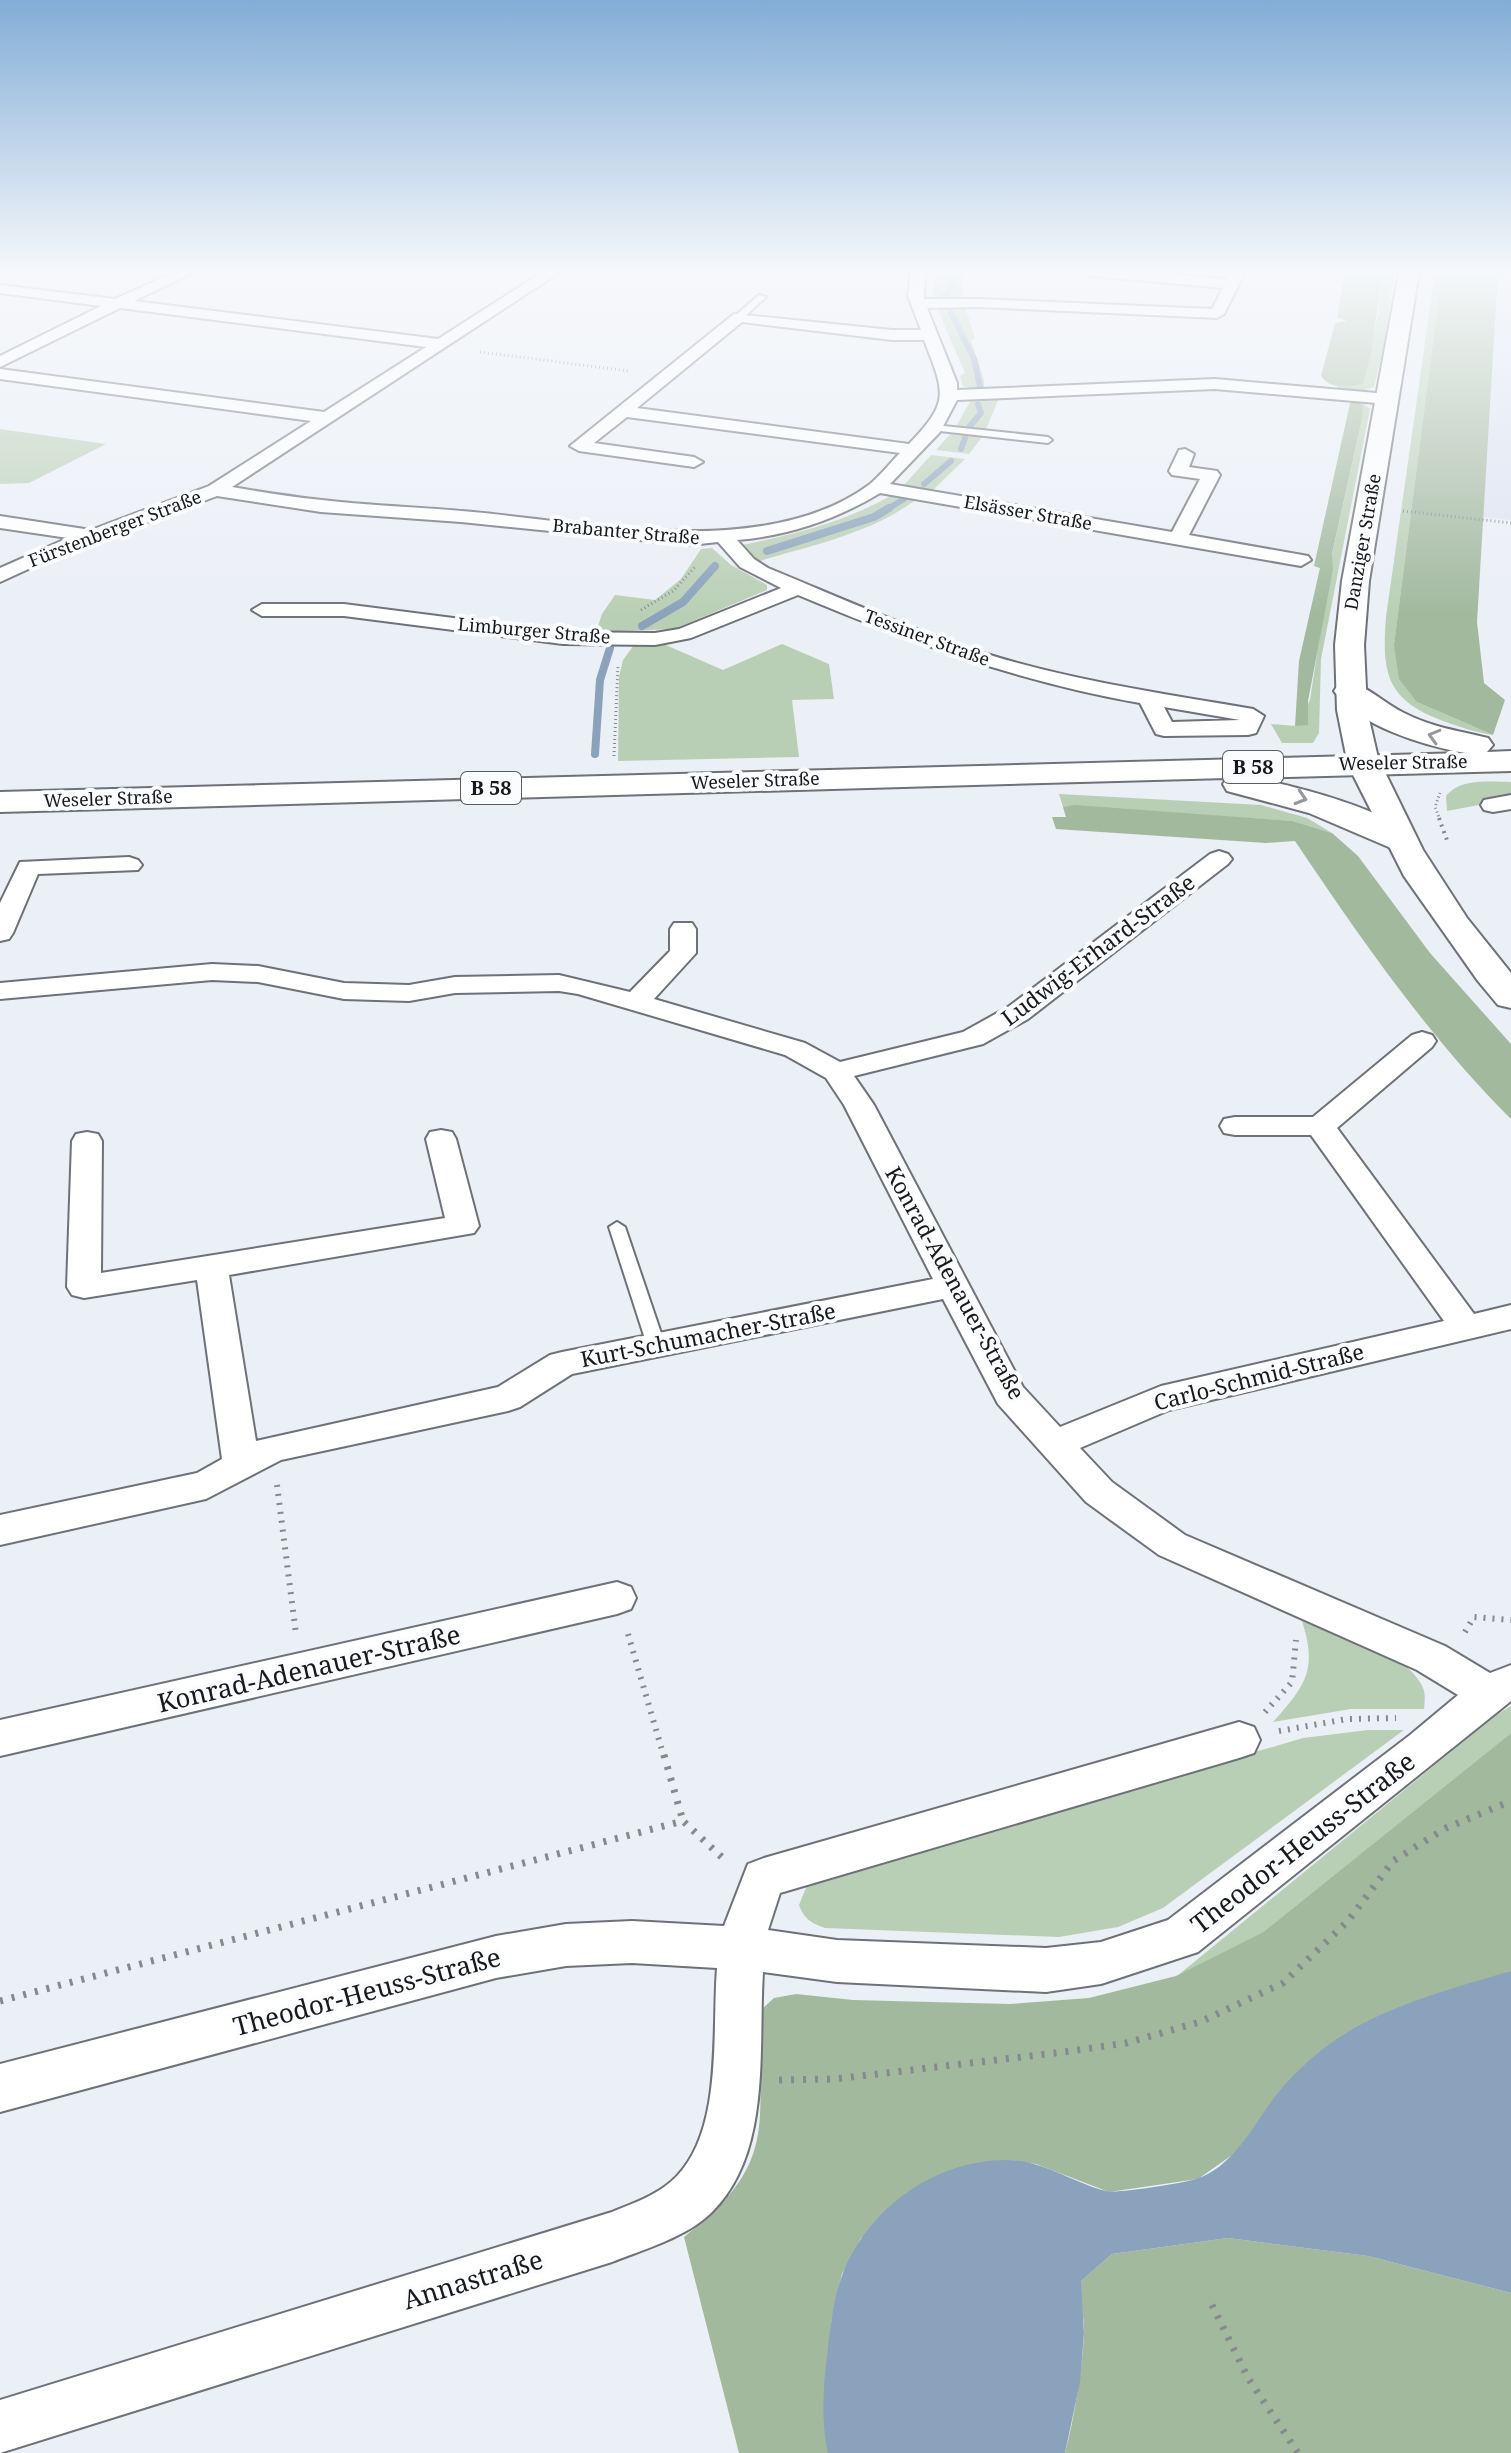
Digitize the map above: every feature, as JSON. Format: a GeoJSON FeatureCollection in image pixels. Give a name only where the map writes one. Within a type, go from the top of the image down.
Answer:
{"type":"FeatureCollection","features":[{"type":"Feature","properties":{"kind":"street"},"geometry":{"type":"LineString","coordinates":[[93,386],[328,418]]}},
{"type":"Feature","properties":{"kind":"street","name":"Fürstenberger Straße"},"geometry":{"type":"LineString","coordinates":[[0,576],[36,557],[167,511],[215,490],[377,386]]}},
{"type":"Feature","properties":{"kind":"street"},"geometry":{"type":"LineString","coordinates":[[653,386],[579,446],[694,462]]}},
{"type":"Feature","properties":{"kind":"street"},"geometry":{"type":"LineString","coordinates":[[948,386],[950,395],[1142,386]]}},
{"type":"Feature","properties":{"kind":"street"},"geometry":{"type":"LineString","coordinates":[[1229,386],[1388,399]]}},
{"type":"Feature","properties":{"kind":"street","name":"Danziger Straße"},"geometry":{"type":"LineString","coordinates":[[1390,386],[1351,604],[1347,660],[1359,748],[1398,841],[1434,901],[1461,939],[1511,997]]}},
{"type":"Feature","properties":{"kind":"street","name":"Brabanter Straße"},"geometry":{"type":"LineString","coordinates":[[215,490],[321,506],[461,516],[672,538],[720,538],[826,514],[877,487],[943,417],[950,395]]}},
{"type":"Feature","properties":{"kind":"street"},"geometry":{"type":"LineString","coordinates":[[623,411],[914,450]]}},
{"type":"Feature","properties":{"kind":"street"},"geometry":{"type":"LineString","coordinates":[[1178,538],[1211,475],[1178,471],[1185,454]]}},
{"type":"Feature","properties":{"kind":"street","name":"Elsässer Straße"},"geometry":{"type":"LineString","coordinates":[[877,487],[1301,560]]}},
{"type":"Feature","properties":{"kind":"street"},"geometry":{"type":"LineString","coordinates":[[0,522],[91,536]]}},
{"type":"Feature","properties":{"kind":"street","name":"Tessiner Straße"},"geometry":{"type":"LineString","coordinates":[[720,538],[747,563],[798,588],[950,650],[1038,675],[1149,699]]}},
{"type":"Feature","properties":{"kind":"street","name":"Limburger Straße"},"geometry":{"type":"LineString","coordinates":[[262,610],[344,610],[588,639],[629,639],[684,634],[798,588]]}},
{"type":"Feature","properties":{"kind":"street"},"geometry":{"type":"LineString","coordinates":[[1349,691],[1390,719],[1424,734],[1511,750]]}},
{"type":"Feature","properties":{"kind":"street","name":"Weseler Straße"},"geometry":{"type":"LineString","coordinates":[[0,802],[1511,761]]}},
{"type":"Feature","properties":{"kind":"street"},"geometry":{"type":"LineString","coordinates":[[1141,771],[1195,776],[1285,793],[1330,807],[1370,824],[1398,841]]}},
{"type":"Feature","properties":{"kind":"street","name":"Ludwig-Erhard-Straße"},"geometry":{"type":"LineString","coordinates":[[836,1072],[973,1038],[1018,1013],[1219,859]]}},
{"type":"Feature","properties":{"kind":"street"},"geometry":{"type":"LineString","coordinates":[[0,933],[29,867],[129,865]]}},
{"type":"Feature","properties":{"kind":"street"},"geometry":{"type":"LineString","coordinates":[[636,1002],[683,953],[683,929]]}},
{"type":"Feature","properties":{"kind":"street","name":"Konrad-Adenauer-Straße"},"geometry":{"type":"LineString","coordinates":[[0,991],[212,972],[258,974],[344,991],[409,993],[455,985],[559,983],[581,986],[795,1049],[836,1072],[859,1105],[1010,1395],[1099,1492],[1172,1545],[1500,1687]]}},
{"type":"Feature","properties":{"kind":"street"},"geometry":{"type":"LineString","coordinates":[[1235,1126],[1320,1126],[1422,1041]]}},
{"type":"Feature","properties":{"kind":"street"},"geometry":{"type":"LineString","coordinates":[[1320,1126],[1466,1327]]}},
{"type":"Feature","properties":{"kind":"street"},"geometry":{"type":"LineString","coordinates":[[87,1141],[84,1287],[463,1226],[441,1139]]}},
{"type":"Feature","properties":{"kind":"street"},"geometry":{"type":"LineString","coordinates":[[211,1267],[256,1457]]}},
{"type":"Feature","properties":{"kind":"street","name":"Kurt-Schumacher-Straße"},"geometry":{"type":"LineString","coordinates":[[0,1530],[206,1485],[256,1457],[508,1398],[562,1364],[953,1286]]}},
{"type":"Feature","properties":{"kind":"street","name":"Carlo-Schmid-Straße"},"geometry":{"type":"LineString","coordinates":[[1057,1443],[1161,1399],[1511,1317]]}},
{"type":"Feature","properties":{"kind":"street","name":"Konrad-Adenauer-Straße"},"geometry":{"type":"LineString","coordinates":[[0,1738],[617,1598]]}},
{"type":"Feature","properties":{"kind":"street","name":"Theodor-Heuss-Straße"},"geometry":{"type":"LineString","coordinates":[[0,2088],[496,1957],[566,1945],[741,1948],[837,1961],[1046,1970],[1101,1963],[1182,1937],[1500,1687]]}},
{"type":"Feature","properties":{"kind":"street"},"geometry":{"type":"LineString","coordinates":[[741,1948],[751,1899],[764,1878],[1239,1740]]}},
{"type":"Feature","properties":{"kind":"street","name":"Annastraße"},"geometry":{"type":"LineString","coordinates":[[0,2427],[612,2237],[667,2214],[696,2194],[710,2175],[728,2131],[733,2101],[741,1948]]}},
{"type":"Feature","properties":{"kind":"lane"},"geometry":{"type":"LineString","coordinates":[[934,428],[1048,440]]}},
{"type":"Feature","properties":{"kind":"lane"},"geometry":{"type":"LineString","coordinates":[[617,1227],[656,1345]]}},
{"type":"Feature","properties":{"kind":"path"},"geometry":{"type":"LineString","coordinates":[[1394,510],[1511,523]]}},
{"type":"Feature","properties":{"kind":"path"},"geometry":{"type":"LineString","coordinates":[[588,639],[673,591],[720,538]]}},
{"type":"Feature","properties":{"kind":"path"},"geometry":{"type":"LineString","coordinates":[[614,785],[616,671],[629,639]]}},
{"type":"Feature","properties":{"kind":"path"},"geometry":{"type":"LineString","coordinates":[[1425,763],[1442,788],[1435,807],[1450,850]]}},
{"type":"Feature","properties":{"kind":"path"},"geometry":{"type":"LineString","coordinates":[[256,1457],[301,1671]]}},
{"type":"Feature","properties":{"kind":"path"},"geometry":{"type":"LineString","coordinates":[[1239,1740],[1292,1682],[1296,1642],[1281,1594]]}},
{"type":"Feature","properties":{"kind":"path"},"geometry":{"type":"LineString","coordinates":[[617,1598],[683,1821],[734,1869],[764,1878]]}},
{"type":"Feature","properties":{"kind":"path"},"geometry":{"type":"LineString","coordinates":[[1239,1740],[1347,1719],[1415,1719],[1453,1724]]}},
{"type":"Feature","properties":{"kind":"path"},"geometry":{"type":"LineString","coordinates":[[0,2001],[683,1821]]}},
{"type":"Feature","properties":{"kind":"path"},"geometry":{"type":"LineString","coordinates":[[1212,2305],[1248,2378],[1298,2453]]}},
{"type":"Feature","properties":{"kind":"shaded area"},"geometry":{"type":"Polygon","coordinates":[[[1491,386],[1511,386],[1511,520],[1483,517],[1491,386]]]}},
{"type":"Feature","properties":{"kind":"green space"},"geometry":{"type":"Polygon","coordinates":[[[965,386],[984,386],[984,391],[965,386]]]}},
{"type":"Feature","properties":{"kind":"green space"},"geometry":{"type":"Polygon","coordinates":[[[1338,386],[1374,386],[1360,392],[1337,390],[1338,386]]]}},
{"type":"Feature","properties":{"kind":"green space"},"geometry":{"type":"Polygon","coordinates":[[[1419,386],[1427,386],[1394,646],[1417,702],[1493,735],[1420,711],[1397,691],[1387,667],[1386,617],[1419,386]]]}},
{"type":"Feature","properties":{"kind":"green space"},"geometry":{"type":"Polygon","coordinates":[[[1427,386],[1491,386],[1477,622],[1484,683],[1505,700],[1493,735],[1417,702],[1399,679],[1394,645],[1427,386]]]}},
{"type":"Feature","properties":{"kind":"green space"},"geometry":{"type":"Polygon","coordinates":[[[999,398],[985,432],[955,428],[971,400],[999,398]]]}},
{"type":"Feature","properties":{"kind":"green space"},"geometry":{"type":"Polygon","coordinates":[[[1351,399],[1363,405],[1362,419],[1332,554],[1333,569],[1308,701],[1308,725],[1295,726],[1299,661],[1320,568],[1314,566],[1351,399]]]}},
{"type":"Feature","properties":{"kind":"green space"},"geometry":{"type":"Polygon","coordinates":[[[1360,401],[1370,409],[1321,659],[1319,733],[1313,743],[1282,743],[1271,724],[1297,726],[1310,700],[1332,555],[1362,419],[1360,401]]]}},
{"type":"Feature","properties":{"kind":"green space"},"geometry":{"type":"Polygon","coordinates":[[[0,429],[106,444],[29,483],[0,484],[0,429]]]}},
{"type":"Feature","properties":{"kind":"green space"},"geometry":{"type":"Polygon","coordinates":[[[951,433],[983,436],[969,454],[936,450],[951,433]]]}},
{"type":"Feature","properties":{"kind":"green space"},"geometry":{"type":"Polygon","coordinates":[[[931,455],[965,459],[933,490],[904,485],[931,455]]]}},
{"type":"Feature","properties":{"kind":"green space"},"geometry":{"type":"Polygon","coordinates":[[[892,495],[918,498],[882,521],[756,562],[742,545],[819,526],[856,513],[892,495]]]}},
{"type":"Feature","properties":{"kind":"green space"},"geometry":{"type":"Polygon","coordinates":[[[712,548],[731,565],[767,585],[767,590],[674,629],[596,632],[602,614],[615,595],[655,600],[681,579],[701,549],[712,548]]]}},
{"type":"Feature","properties":{"kind":"green space"},"geometry":{"type":"Polygon","coordinates":[[[661,643],[723,670],[782,644],[829,664],[834,699],[792,700],[799,757],[618,761],[619,677],[623,660],[634,645],[661,643]]]}},
{"type":"Feature","properties":{"kind":"green space"},"geometry":{"type":"Polygon","coordinates":[[[1476,782],[1511,782],[1511,799],[1447,811],[1446,796],[1459,786],[1476,782]]]}},
{"type":"Feature","properties":{"kind":"green space"},"geometry":{"type":"Polygon","coordinates":[[[1059,794],[1261,805],[1307,818],[1332,833],[1293,821],[1063,807],[1059,794]]]}},
{"type":"Feature","properties":{"kind":"green space"},"geometry":{"type":"Polygon","coordinates":[[[1075,805],[1293,821],[1332,833],[1358,856],[1430,953],[1511,1044],[1511,1119],[1423,1020],[1295,841],[1266,843],[1056,829],[1052,817],[1066,817],[1063,807],[1075,805]]]}},
{"type":"Feature","properties":{"kind":"green space"},"geometry":{"type":"Polygon","coordinates":[[[1301,1618],[1367,1644],[1400,1662],[1423,1687],[1424,1709],[1351,1709],[1273,1722],[1294,1697],[1306,1675],[1309,1650],[1301,1618]]]}},
{"type":"Feature","properties":{"kind":"green space"},"geometry":{"type":"Polygon","coordinates":[[[1511,1706],[1511,1733],[1263,1932],[1177,1976],[1496,1715],[1511,1706]]]}},
{"type":"Feature","properties":{"kind":"green space"},"geometry":{"type":"Polygon","coordinates":[[[1368,1730],[1404,1730],[1163,1908],[1118,1927],[1059,1937],[825,1928],[809,1920],[799,1905],[808,1883],[830,1876],[1303,1738],[1368,1730]]]}},
{"type":"Feature","properties":{"kind":"green space"},"geometry":{"type":"Polygon","coordinates":[[[1511,1733],[1511,1971],[1486,1980],[1256,2126],[1235,2153],[1198,2179],[1109,2192],[1036,2164],[1009,2160],[961,2168],[861,2238],[842,2274],[831,2322],[828,2453],[739,2453],[684,2237],[716,2209],[738,2184],[751,2159],[758,2135],[760,2109],[762,2009],[774,1998],[796,1994],[853,2000],[1010,2004],[1089,1998],[1176,1976],[1263,1932],[1511,1733]]]}},
{"type":"Feature","properties":{"kind":"green space"},"geometry":{"type":"Polygon","coordinates":[[[1228,2238],[1368,2256],[1511,2293],[1511,2453],[1065,2453],[1083,2351],[1081,2281],[1112,2254],[1228,2238]]]}},
{"type":"Feature","properties":{"kind":"water"},"geometry":{"type":"Polygon","coordinates":[[[1511,1971],[1511,2293],[1368,2256],[1228,2238],[1112,2254],[1081,2281],[1084,2333],[1080,2382],[1065,2453],[828,2453],[824,2380],[832,2314],[843,2273],[870,2227],[909,2191],[956,2168],[1008,2160],[1047,2168],[1112,2192],[1196,2179],[1210,2173],[1234,2153],[1285,2084],[1333,2041],[1407,2004],[1511,1971]]]}},
{"type":"Feature","properties":{"kind":"waterway"},"geometry":{"type":"LineString","coordinates":[[970,426],[981,413],[978,404]]}},
{"type":"Feature","properties":{"kind":"waterway"},"geometry":{"type":"LineString","coordinates":[[961,449],[965,438]]}},
{"type":"Feature","properties":{"kind":"waterway"},"geometry":{"type":"LineString","coordinates":[[924,484],[951,461]]}},
{"type":"Feature","properties":{"kind":"waterway"},"geometry":{"type":"LineString","coordinates":[[886,510],[904,499]]}},
{"type":"Feature","properties":{"kind":"waterway"},"geometry":{"type":"LineString","coordinates":[[767,551],[874,517],[889,508]]}},
{"type":"Feature","properties":{"kind":"waterway"},"geometry":{"type":"LineString","coordinates":[[642,626],[683,602],[715,566]]}},
{"type":"Feature","properties":{"kind":"waterway"},"geometry":{"type":"LineString","coordinates":[[595,754],[600,680],[610,648]]}}]}
